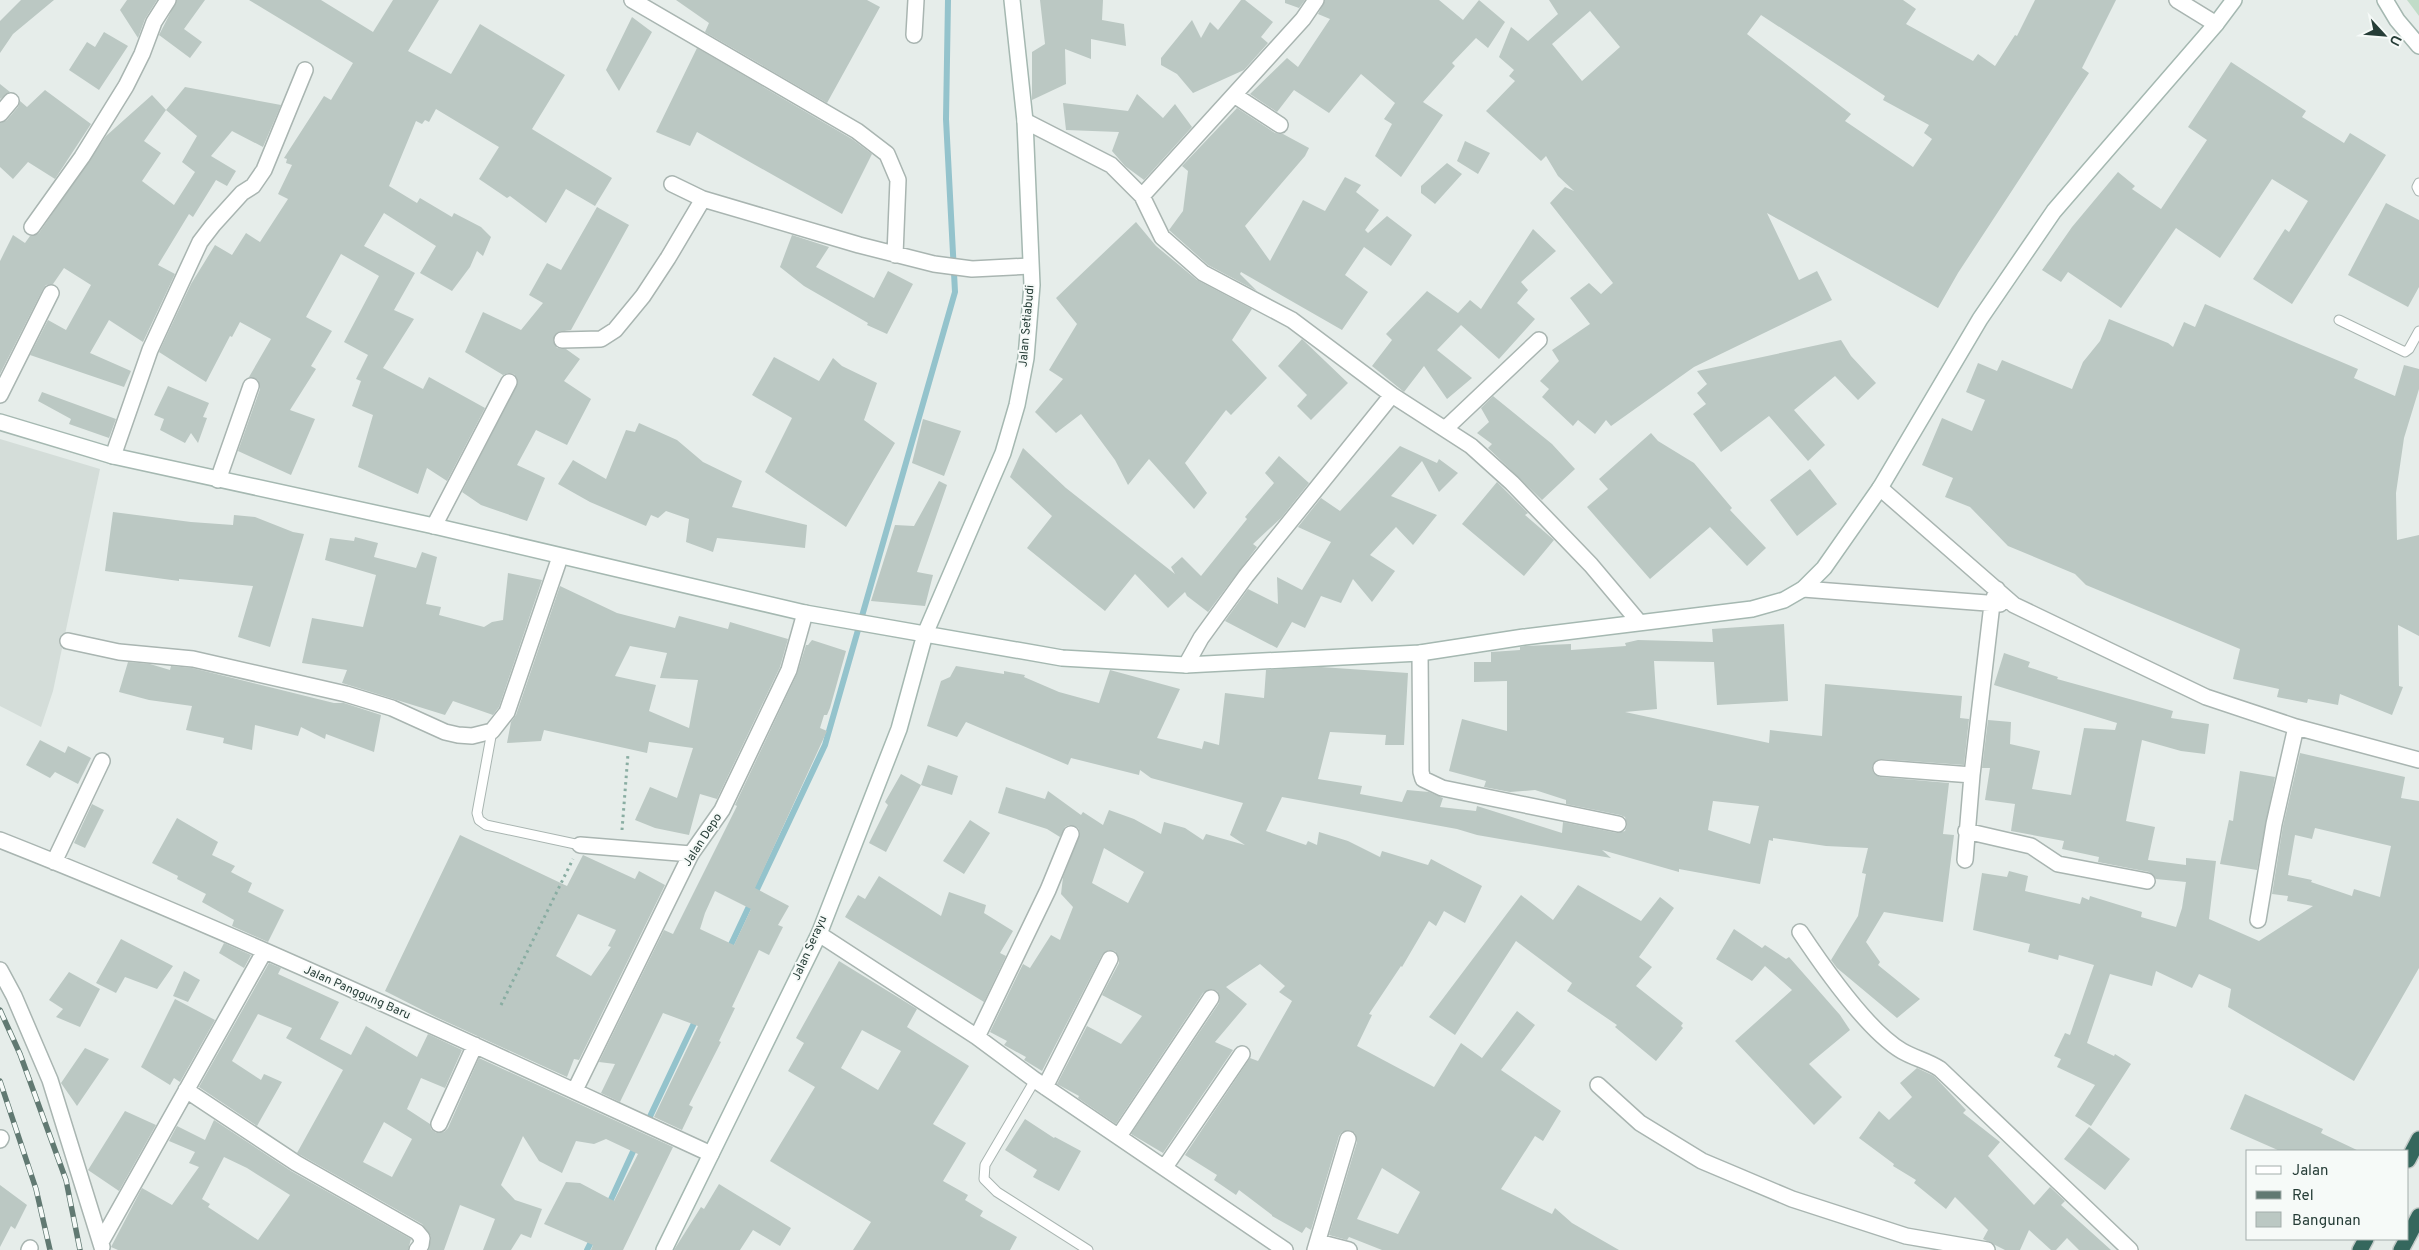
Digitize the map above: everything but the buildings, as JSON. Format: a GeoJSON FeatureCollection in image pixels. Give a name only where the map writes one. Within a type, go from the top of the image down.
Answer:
{"type":"FeatureCollection","features":[{"type":"Feature","properties":{"kind":"highway"},"geometry":{"type":"LineString","coordinates":[[2409,1158],[2419,1139]]}},
{"type":"Feature","properties":{"kind":"highway"},"geometry":{"type":"LineString","coordinates":[[2409,1234],[2419,1216]]}},
{"type":"Feature","properties":{"kind":"street"},"geometry":{"type":"LineString","coordinates":[[32,227],[82,157],[126,86],[142,54],[154,22],[168,0]]}},
{"type":"Feature","properties":{"kind":"street"},"geometry":{"type":"LineString","coordinates":[[632,0],[857,131],[887,154],[898,180],[894,255]]}},
{"type":"Feature","properties":{"kind":"street"},"geometry":{"type":"LineString","coordinates":[[914,35],[916,0]]}},
{"type":"Feature","properties":{"kind":"street","name":"Jalan Setiabudi"},"geometry":{"type":"LineString","coordinates":[[925,634],[1003,453],[1026,358],[1031,308],[1025,120],[1012,0]]}},
{"type":"Feature","properties":{"kind":"street"},"geometry":{"type":"LineString","coordinates":[[1142,196],[1302,19],[1316,0]]}},
{"type":"Feature","properties":{"kind":"street"},"geometry":{"type":"LineString","coordinates":[[2177,0],[2216,24]]}},
{"type":"Feature","properties":{"kind":"street"},"geometry":{"type":"LineString","coordinates":[[0,422],[113,456],[434,526],[805,613],[1062,658],[1186,665],[1420,653],[1752,608],[1784,600],[1803,589],[1824,568],[1880,488],[1980,319],[2037,234],[2054,211],[2216,24],[2234,0]]}},
{"type":"Feature","properties":{"kind":"street"},"geometry":{"type":"LineString","coordinates":[[2385,0],[2419,46]]}},
{"type":"Feature","properties":{"kind":"street"},"geometry":{"type":"LineString","coordinates":[[113,456],[150,350],[200,242],[242,193],[253,186],[264,170],[305,70]]}},
{"type":"Feature","properties":{"kind":"street"},"geometry":{"type":"LineString","coordinates":[[1234,95],[1280,124]]}},
{"type":"Feature","properties":{"kind":"street"},"geometry":{"type":"LineString","coordinates":[[0,114],[11,101]]}},
{"type":"Feature","properties":{"kind":"street"},"geometry":{"type":"LineString","coordinates":[[1025,120],[1111,165],[1142,196],[1162,237],[1187,262],[1203,274],[1292,320],[1392,396],[1471,446],[1512,483],[1591,565],[1639,622]]}},
{"type":"Feature","properties":{"kind":"street"},"geometry":{"type":"LineString","coordinates":[[672,184],[703,198],[894,255],[934,264],[972,269],[1030,266]]}},
{"type":"Feature","properties":{"kind":"street"},"geometry":{"type":"LineString","coordinates":[[562,340],[601,339],[615,330],[653,281],[703,198]]}},
{"type":"Feature","properties":{"kind":"street"},"geometry":{"type":"LineString","coordinates":[[0,395],[51,292]]}},
{"type":"Feature","properties":{"kind":"street"},"geometry":{"type":"LineString","coordinates":[[1445,429],[1539,340]]}},
{"type":"Feature","properties":{"kind":"street"},"geometry":{"type":"LineString","coordinates":[[434,526],[509,382]]}},
{"type":"Feature","properties":{"kind":"street"},"geometry":{"type":"LineString","coordinates":[[218,480],[251,386]]}},
{"type":"Feature","properties":{"kind":"street"},"geometry":{"type":"LineString","coordinates":[[1186,665],[1201,638],[1246,576],[1392,396]]}},
{"type":"Feature","properties":{"kind":"street"},"geometry":{"type":"LineString","coordinates":[[1880,488],[1997,588],[2014,605],[2206,697],[2296,727],[2419,760]]}},
{"type":"Feature","properties":{"kind":"street"},"geometry":{"type":"LineString","coordinates":[[68,641],[119,652],[193,659],[346,694],[392,708],[445,732],[472,736],[492,731],[506,712],[517,687],[560,556]]}},
{"type":"Feature","properties":{"kind":"street"},"geometry":{"type":"LineString","coordinates":[[1965,860],[1966,831],[1992,604],[1997,588]]}},
{"type":"Feature","properties":{"kind":"street"},"geometry":{"type":"LineString","coordinates":[[1803,589],[2014,605]]}},
{"type":"Feature","properties":{"kind":"street","name":"Jalan Depo"},"geometry":{"type":"LineString","coordinates":[[575,1090],[691,854],[726,802],[789,670],[805,613]]}},
{"type":"Feature","properties":{"kind":"street","name":"Jalan Serayu"},"geometry":{"type":"LineString","coordinates":[[664,1250],[818,934],[877,780],[899,729],[925,634]]}},
{"type":"Feature","properties":{"kind":"street"},"geometry":{"type":"LineString","coordinates":[[1420,653],[1420,772],[1423,779],[1442,788],[1618,824]]}},
{"type":"Feature","properties":{"kind":"street"},"geometry":{"type":"LineString","coordinates":[[2258,920],[2276,815],[2296,727]]}},
{"type":"Feature","properties":{"kind":"street"},"geometry":{"type":"LineString","coordinates":[[54,862],[102,761]]}},
{"type":"Feature","properties":{"kind":"street"},"geometry":{"type":"LineString","coordinates":[[1881,768],[1972,775]]}},
{"type":"Feature","properties":{"kind":"street"},"geometry":{"type":"LineString","coordinates":[[1966,831],[2031,846],[2058,864],[2147,881]]}},
{"type":"Feature","properties":{"kind":"street"},"geometry":{"type":"LineString","coordinates":[[977,1037],[1048,890],[1071,834]]}},
{"type":"Feature","properties":{"kind":"street","name":"Jalan Panggung Baru"},"geometry":{"type":"LineString","coordinates":[[0,840],[264,952],[575,1090],[711,1154]]}},
{"type":"Feature","properties":{"kind":"street"},"geometry":{"type":"LineString","coordinates":[[580,845],[691,854]]}},
{"type":"Feature","properties":{"kind":"street"},"geometry":{"type":"LineString","coordinates":[[1800,932],[1818,959],[1869,1022],[1901,1050],[1940,1069],[2130,1250]]}},
{"type":"Feature","properties":{"kind":"street"},"geometry":{"type":"LineString","coordinates":[[818,934],[977,1037],[1040,1084],[1285,1250]]}},
{"type":"Feature","properties":{"kind":"street"},"geometry":{"type":"LineString","coordinates":[[102,1246],[186,1090],[264,952]]}},
{"type":"Feature","properties":{"kind":"street"},"geometry":{"type":"LineString","coordinates":[[1040,1084],[1110,959]]}},
{"type":"Feature","properties":{"kind":"street"},"geometry":{"type":"LineString","coordinates":[[0,970],[14,996],[50,1080],[102,1246]]}},
{"type":"Feature","properties":{"kind":"street"},"geometry":{"type":"LineString","coordinates":[[1118,1136],[1211,998]]}},
{"type":"Feature","properties":{"kind":"street"},"geometry":{"type":"LineString","coordinates":[[439,1124],[474,1045]]}},
{"type":"Feature","properties":{"kind":"street"},"geometry":{"type":"LineString","coordinates":[[1164,1167],[1242,1054]]}},
{"type":"Feature","properties":{"kind":"street"},"geometry":{"type":"LineString","coordinates":[[1598,1085],[1640,1123],[1702,1161],[1725,1171],[1792,1199],[1901,1234],[1987,1250]]}},
{"type":"Feature","properties":{"kind":"street"},"geometry":{"type":"LineString","coordinates":[[186,1090],[296,1163],[418,1232],[422,1238],[421,1245],[417,1250]]}},
{"type":"Feature","properties":{"kind":"street"},"geometry":{"type":"LineString","coordinates":[[1348,1139],[1316,1246],[1349,1250]]}},
{"type":"Feature","properties":{"kind":"lane"},"geometry":{"type":"LineString","coordinates":[[2419,183],[2417,186],[2419,191]]}},
{"type":"Feature","properties":{"kind":"lane"},"geometry":{"type":"LineString","coordinates":[[2339,320],[2404,352],[2409,349],[2419,331]]}},
{"type":"Feature","properties":{"kind":"lane"},"geometry":{"type":"LineString","coordinates":[[492,731],[476,813],[479,820],[486,825],[580,845]]}},
{"type":"Feature","properties":{"kind":"lane"},"geometry":{"type":"LineString","coordinates":[[1040,1084],[985,1165],[984,1179],[996,1192],[1088,1250]]}},
{"type":"Feature","properties":{"kind":"path"},"geometry":{"type":"LineString","coordinates":[[620,848],[628,754]]}},
{"type":"Feature","properties":{"kind":"path"},"geometry":{"type":"LineString","coordinates":[[501,1005],[580,845]]}},
{"type":"Feature","properties":{"kind":"shaded area"},"geometry":{"type":"Polygon","coordinates":[[[0,439],[100,469],[53,691],[41,727],[0,706],[0,439]]]}},
{"type":"Feature","properties":{"kind":"green space"},"geometry":{"type":"Polygon","coordinates":[[[2407,0],[2419,0],[2419,16],[2407,0]]]}},
{"type":"Feature","properties":{"kind":"waterway"},"geometry":{"type":"LineString","coordinates":[[728,951],[825,745],[955,292],[946,119],[948,0]]}},
{"type":"Feature","properties":{"kind":"waterway"},"geometry":{"type":"LineString","coordinates":[[646,1125],[697,1017]]}},
{"type":"Feature","properties":{"kind":"waterway"},"geometry":{"type":"LineString","coordinates":[[608,1206],[636,1145]]}},
{"type":"Feature","properties":{"kind":"waterway"},"geometry":{"type":"LineString","coordinates":[[587,1250],[594,1236]]}},
{"type":"Feature","properties":{"kind":"railway"},"geometry":{"type":"LineString","coordinates":[[0,1010],[20,1054],[66,1180],[80,1250]]}},
{"type":"Feature","properties":{"kind":"railway"},"geometry":{"type":"LineString","coordinates":[[0,1081],[36,1189],[50,1250]]}}]}
